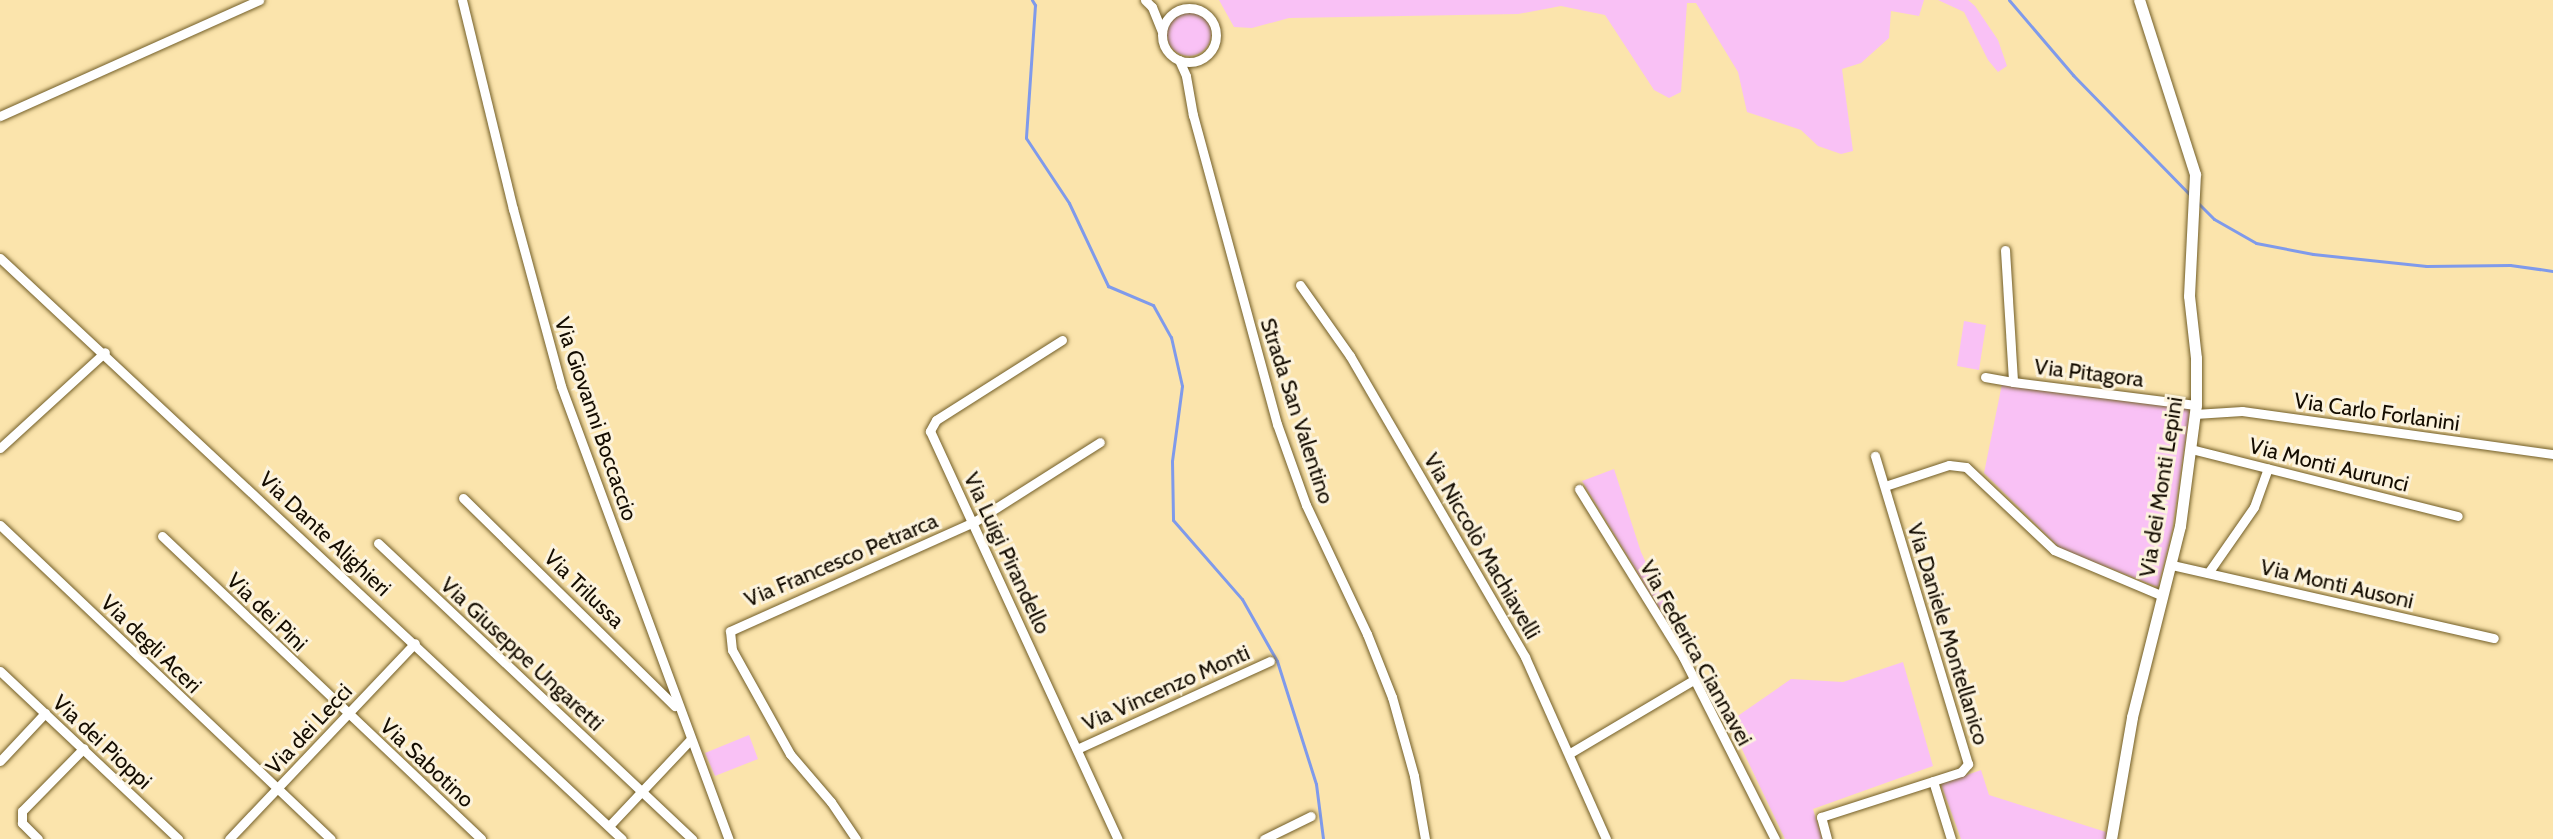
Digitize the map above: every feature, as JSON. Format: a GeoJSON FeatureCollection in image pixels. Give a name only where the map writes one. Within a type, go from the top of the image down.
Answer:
{"type":"FeatureCollection","features":[{"type":"Feature","properties":{"kind":"street"},"geometry":{"type":"LineString","coordinates":[[0,116],[259,0]]}},
{"type":"Feature","properties":{"kind":"street","name":"Via Giovanni Boccaccio"},"geometry":{"type":"LineString","coordinates":[[462,0],[557,373],[678,709],[729,839]]}},
{"type":"Feature","properties":{"kind":"street","name":"Via dei Monti Lepini"},"geometry":{"type":"LineString","coordinates":[[2111,839],[2132,717],[2172,565],[2196,409],[2196,358],[2189,307],[2195,174],[2139,0]]}},
{"type":"Feature","properties":{"kind":"street"},"geometry":{"type":"LineString","coordinates":[[1148,4],[1172,14]]}},
{"type":"Feature","properties":{"kind":"street"},"geometry":{"type":"LineString","coordinates":[[1148,4],[1167,50],[1179,60],[1196,61]]}},
{"type":"Feature","properties":{"kind":"street"},"geometry":{"type":"LineString","coordinates":[[1162,33],[1172,14],[1185,4],[1198,4],[1213,20],[1217,36],[1210,52],[1196,61],[1186,76]]}},
{"type":"Feature","properties":{"kind":"street","name":"Strada San Valentino"},"geometry":{"type":"LineString","coordinates":[[1179,60],[1186,76],[1191,108],[1277,424],[1303,499],[1370,641],[1392,697],[1414,776],[1425,839]]}},
{"type":"Feature","properties":{"kind":"street","name":"Via Pitagora"},"geometry":{"type":"LineString","coordinates":[[2005,250],[2013,382],[2196,409]]}},
{"type":"Feature","properties":{"kind":"street","name":"Via Dante Alighieri"},"geometry":{"type":"LineString","coordinates":[[0,258],[105,352],[621,839]]}},
{"type":"Feature","properties":{"kind":"street","name":"Via Niccolò Machiavelli"},"geometry":{"type":"LineString","coordinates":[[1300,285],[1350,356],[1456,533],[1540,685],[1606,839]]}},
{"type":"Feature","properties":{"kind":"street","name":"Via Luigi Pirandello"},"geometry":{"type":"LineString","coordinates":[[1062,340],[931,425],[931,436],[974,522],[1118,839]]}},
{"type":"Feature","properties":{"kind":"street"},"geometry":{"type":"LineString","coordinates":[[0,448],[105,352]]}},
{"type":"Feature","properties":{"kind":"street"},"geometry":{"type":"LineString","coordinates":[[1985,377],[2013,382]]}},
{"type":"Feature","properties":{"kind":"street","name":"Via Carlo Forlanini"},"geometry":{"type":"LineString","coordinates":[[2196,409],[2242,411],[2553,454]]}},
{"type":"Feature","properties":{"kind":"street"},"geometry":{"type":"LineString","coordinates":[[974,522],[1100,442]]}},
{"type":"Feature","properties":{"kind":"street","name":"Via Monti Aurunci"},"geometry":{"type":"LineString","coordinates":[[2191,449],[2458,516]]}},
{"type":"Feature","properties":{"kind":"street","name":"Via Daniele Montellanico"},"geometry":{"type":"LineString","coordinates":[[1827,839],[1821,817],[1963,771],[1968,760],[1875,456]]}},
{"type":"Feature","properties":{"kind":"street"},"geometry":{"type":"LineString","coordinates":[[1885,486],[1949,465],[1962,465],[1976,473],[2051,548],[2163,596]]}},
{"type":"Feature","properties":{"kind":"street"},"geometry":{"type":"LineString","coordinates":[[2208,573],[2254,507],[2268,468]]}},
{"type":"Feature","properties":{"kind":"street","name":"Via Federica Ciannavei"},"geometry":{"type":"LineString","coordinates":[[1579,489],[1695,679],[1775,839]]}},
{"type":"Feature","properties":{"kind":"street","name":"Via Trilussa"},"geometry":{"type":"LineString","coordinates":[[463,498],[678,709]]}},
{"type":"Feature","properties":{"kind":"street","name":"Via Francesco Petrarca"},"geometry":{"type":"LineString","coordinates":[[856,839],[836,808],[790,754],[732,650],[728,634],[738,624],[974,522]]}},
{"type":"Feature","properties":{"kind":"street","name":"Via degli Aceri"},"geometry":{"type":"LineString","coordinates":[[0,525],[331,839]]}},
{"type":"Feature","properties":{"kind":"street","name":"Via dei Pini"},"geometry":{"type":"LineString","coordinates":[[162,536],[348,714]]}},
{"type":"Feature","properties":{"kind":"street","name":"Via Giuseppe Ungaretti"},"geometry":{"type":"LineString","coordinates":[[378,543],[692,839]]}},
{"type":"Feature","properties":{"kind":"street","name":"Via Monti Ausoni"},"geometry":{"type":"LineString","coordinates":[[2172,565],[2494,638]]}},
{"type":"Feature","properties":{"kind":"street","name":"Via dei Lecci"},"geometry":{"type":"LineString","coordinates":[[229,839],[415,643]]}},
{"type":"Feature","properties":{"kind":"street","name":"Via Vincenzo Monti"},"geometry":{"type":"LineString","coordinates":[[1077,749],[1270,661]]}},
{"type":"Feature","properties":{"kind":"street","name":"Via dei Pioppi"},"geometry":{"type":"LineString","coordinates":[[0,671],[178,839]]}},
{"type":"Feature","properties":{"kind":"street"},"geometry":{"type":"LineString","coordinates":[[1570,753],[1695,679]]}},
{"type":"Feature","properties":{"kind":"street"},"geometry":{"type":"LineString","coordinates":[[0,761],[45,713]]}},
{"type":"Feature","properties":{"kind":"street","name":"Via Sabotino"},"geometry":{"type":"LineString","coordinates":[[348,714],[481,839]]}},
{"type":"Feature","properties":{"kind":"street"},"geometry":{"type":"LineString","coordinates":[[609,826],[690,740]]}},
{"type":"Feature","properties":{"kind":"street"},"geometry":{"type":"LineString","coordinates":[[38,839],[22,823],[22,811],[84,748]]}},
{"type":"Feature","properties":{"kind":"street"},"geometry":{"type":"LineString","coordinates":[[1933,781],[1951,839]]}},
{"type":"Feature","properties":{"kind":"street"},"geometry":{"type":"LineString","coordinates":[[1264,839],[1311,816]]}},
{"type":"Feature","properties":{"kind":"shaded area"},"geometry":{"type":"Polygon","coordinates":[[[1219,0],[1924,0],[1919,16],[1891,11],[1889,38],[1861,63],[1842,69],[1853,151],[1841,154],[1818,146],[1801,130],[1747,112],[1738,72],[1696,3],[1687,3],[1681,92],[1669,98],[1654,90],[1605,15],[1561,6],[1518,14],[1289,18],[1252,28],[1234,27],[1219,0]]]}},
{"type":"Feature","properties":{"kind":"shaded area"},"geometry":{"type":"Polygon","coordinates":[[[1938,0],[1968,0],[1975,6],[1998,40],[2007,66],[1998,72],[1988,60],[1964,12],[1938,0]]]}},
{"type":"Feature","properties":{"kind":"shaded area"},"geometry":{"type":"Polygon","coordinates":[[[1189,12],[1205,18],[1211,34],[1205,50],[1189,56],[1173,50],[1167,34],[1173,18],[1189,12]]]}},
{"type":"Feature","properties":{"kind":"shaded area"},"geometry":{"type":"Polygon","coordinates":[[[1964,321],[1986,325],[1979,370],[1957,366],[1964,321]]]}},
{"type":"Feature","properties":{"kind":"shaded area"},"geometry":{"type":"Polygon","coordinates":[[[2002,384],[2190,408],[2172,531],[2158,587],[2061,549],[1984,473],[2002,384]]]}},
{"type":"Feature","properties":{"kind":"shaded area"},"geometry":{"type":"Polygon","coordinates":[[[1614,469],[1641,552],[1688,655],[1582,481],[1614,469]]]}},
{"type":"Feature","properties":{"kind":"shaded area"},"geometry":{"type":"Polygon","coordinates":[[[1903,662],[1933,766],[1813,809],[1822,839],[1785,839],[1729,722],[1791,679],[1843,682],[1903,662]]]}},
{"type":"Feature","properties":{"kind":"shaded area"},"geometry":{"type":"Polygon","coordinates":[[[749,735],[758,759],[715,776],[705,753],[749,735]]]}},
{"type":"Feature","properties":{"kind":"shaded area"},"geometry":{"type":"Polygon","coordinates":[[[1981,770],[1989,795],[2106,832],[2106,839],[1961,839],[1941,784],[1981,770]]]}},
{"type":"Feature","properties":{"kind":"waterway"},"geometry":{"type":"LineString","coordinates":[[1032,0],[1035,5],[1026,138],[1069,203],[1108,286],[1153,305],[1171,337],[1182,386],[1172,461],[1173,520],[1242,599],[1277,661],[1316,784],[1323,839]]}},
{"type":"Feature","properties":{"kind":"waterway"},"geometry":{"type":"LineString","coordinates":[[2009,0],[2073,75],[2189,194]]}},
{"type":"Feature","properties":{"kind":"waterway"},"geometry":{"type":"LineString","coordinates":[[2197,202],[2214,219],[2256,243],[2313,254],[2426,266],[2510,265],[2553,271]]}}]}
